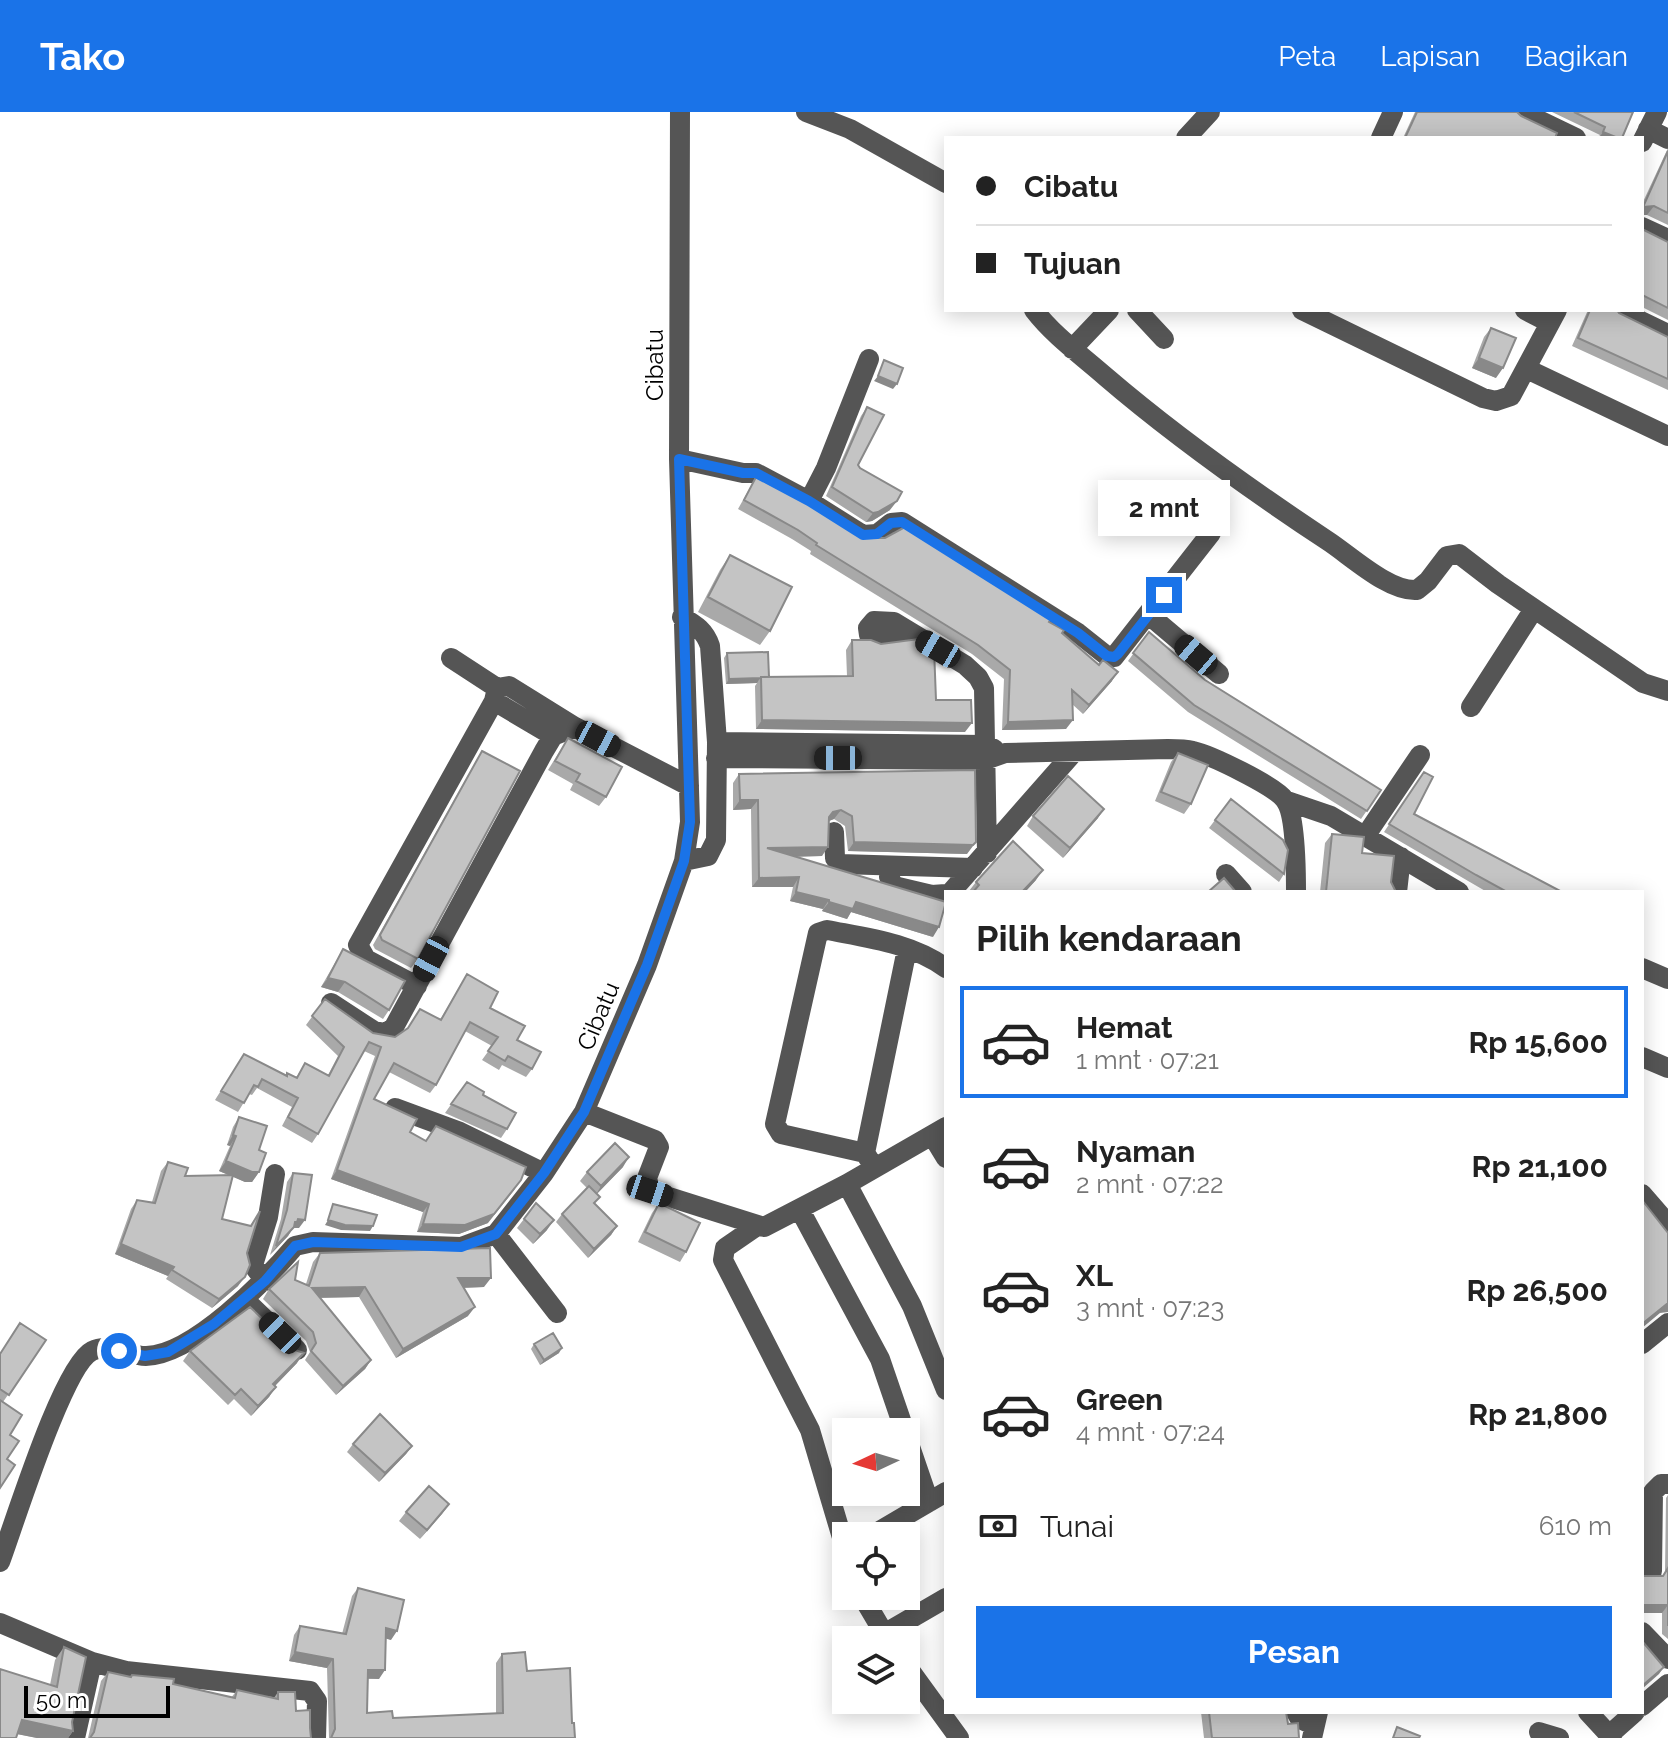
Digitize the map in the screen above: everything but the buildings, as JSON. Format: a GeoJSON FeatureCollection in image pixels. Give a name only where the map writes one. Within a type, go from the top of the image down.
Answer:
{"type":"FeatureCollection","features":[{"type":"Feature","properties":{"kind":"street","name":"Cibatu"},"geometry":{"type":"LineString","coordinates":[[496,1234],[544,1173],[584,1112],[647,965],[684,861],[690,822],[679,459],[680,112]]}},
{"type":"Feature","properties":{"kind":"street"},"geometry":{"type":"LineString","coordinates":[[806,112],[850,129],[944,182]]}},
{"type":"Feature","properties":{"kind":"street"},"geometry":{"type":"LineString","coordinates":[[1188,136],[1210,112]]}},
{"type":"Feature","properties":{"kind":"street"},"geometry":{"type":"LineString","coordinates":[[1382,136],[1393,112]]}},
{"type":"Feature","properties":{"kind":"street"},"geometry":{"type":"LineString","coordinates":[[1522,112],[1572,136]]}},
{"type":"Feature","properties":{"kind":"street"},"geometry":{"type":"LineString","coordinates":[[1649,128],[1668,139]]}},
{"type":"Feature","properties":{"kind":"street"},"geometry":{"type":"LineString","coordinates":[[1644,228],[1668,239]]}},
{"type":"Feature","properties":{"kind":"street"},"geometry":{"type":"LineString","coordinates":[[1036,312],[1072,349],[1143,410],[1282,512],[1400,588],[1417,590],[1447,556],[1459,554],[1643,683],[1668,691]]}},
{"type":"Feature","properties":{"kind":"street"},"geometry":{"type":"LineString","coordinates":[[1072,349],[1107,312]]}},
{"type":"Feature","properties":{"kind":"street"},"geometry":{"type":"LineString","coordinates":[[1139,312],[1164,339]]}},
{"type":"Feature","properties":{"kind":"street"},"geometry":{"type":"LineString","coordinates":[[1306,312],[1483,398],[1496,401],[1511,396],[1554,316]]}},
{"type":"Feature","properties":{"kind":"street"},"geometry":{"type":"LineString","coordinates":[[1622,312],[1668,334]]}},
{"type":"Feature","properties":{"kind":"street"},"geometry":{"type":"LineString","coordinates":[[809,501],[826,468],[869,359]]}},
{"type":"Feature","properties":{"kind":"street"},"geometry":{"type":"LineString","coordinates":[[1527,369],[1668,436]]}},
{"type":"Feature","properties":{"kind":"street"},"geometry":{"type":"LineString","coordinates":[[679,459],[756,473],[863,535],[877,534],[891,523],[902,522],[1078,633],[1107,656],[1114,657],[1211,533]]}},
{"type":"Feature","properties":{"kind":"street"},"geometry":{"type":"LineString","coordinates":[[1471,707],[1534,609]]}},
{"type":"Feature","properties":{"kind":"street"},"geometry":{"type":"LineString","coordinates":[[1149,615],[1219,674]]}},
{"type":"Feature","properties":{"kind":"street"},"geometry":{"type":"LineString","coordinates":[[682,617],[700,628],[710,646],[717,750],[716,840],[708,856],[684,861]]}},
{"type":"Feature","properties":{"kind":"street"},"geometry":{"type":"LineString","coordinates":[[911,633],[965,665],[984,688],[985,752],[980,861]]}},
{"type":"Feature","properties":{"kind":"street"},"geometry":{"type":"LineString","coordinates":[[451,658],[553,736]]}},
{"type":"Feature","properties":{"kind":"street"},"geometry":{"type":"LineString","coordinates":[[417,986],[366,959],[358,945],[496,695],[509,686],[575,727],[689,786]]}},
{"type":"Feature","properties":{"kind":"street"},"geometry":{"type":"LineString","coordinates":[[331,1003],[374,1031],[386,1033],[394,1027],[553,736],[575,727]]}},
{"type":"Feature","properties":{"kind":"street"},"geometry":{"type":"LineString","coordinates":[[717,750],[1192,751],[1230,766],[1287,801],[1331,816],[1456,890]]}},
{"type":"Feature","properties":{"kind":"street"},"geometry":{"type":"LineString","coordinates":[[951,890],[1074,752]]}},
{"type":"Feature","properties":{"kind":"street"},"geometry":{"type":"LineString","coordinates":[[1366,835],[1420,755]]}},
{"type":"Feature","properties":{"kind":"street"},"geometry":{"type":"LineString","coordinates":[[1287,801],[1294,837],[1296,890]]}},
{"type":"Feature","properties":{"kind":"street"},"geometry":{"type":"LineString","coordinates":[[834,832],[836,862],[890,868],[980,861]]}},
{"type":"Feature","properties":{"kind":"street"},"geometry":{"type":"LineString","coordinates":[[1397,890],[1401,857]]}},
{"type":"Feature","properties":{"kind":"street"},"geometry":{"type":"LineString","coordinates":[[890,868],[889,877],[894,886],[932,895],[944,894]]}},
{"type":"Feature","properties":{"kind":"street"},"geometry":{"type":"LineString","coordinates":[[1226,874],[1240,890]]}},
{"type":"Feature","properties":{"kind":"street"},"geometry":{"type":"LineString","coordinates":[[869,1160],[781,1134],[775,1124],[818,933],[827,930],[892,943],[929,956],[944,967]]}},
{"type":"Feature","properties":{"kind":"street"},"geometry":{"type":"LineString","coordinates":[[869,1160],[907,949]]}},
{"type":"Feature","properties":{"kind":"street"},"geometry":{"type":"LineString","coordinates":[[1644,969],[1668,979]]}},
{"type":"Feature","properties":{"kind":"street"},"geometry":{"type":"LineString","coordinates":[[1644,1058],[1668,1068]]}},
{"type":"Feature","properties":{"kind":"street"},"geometry":{"type":"LineString","coordinates":[[395,1108],[460,1132],[544,1173]]}},
{"type":"Feature","properties":{"kind":"street"},"geometry":{"type":"LineString","coordinates":[[584,1112],[655,1140],[659,1147],[647,1178],[650,1191],[757,1226],[770,1226],[847,1184],[869,1160],[939,1131]]}},
{"type":"Feature","properties":{"kind":"street"},"geometry":{"type":"LineString","coordinates":[[265,1281],[253,1265],[268,1217],[275,1174]]}},
{"type":"Feature","properties":{"kind":"street"},"geometry":{"type":"LineString","coordinates":[[847,1184],[912,1306],[944,1385]]}},
{"type":"Feature","properties":{"kind":"street"},"geometry":{"type":"LineString","coordinates":[[1644,1195],[1668,1203]]}},
{"type":"Feature","properties":{"kind":"street"},"geometry":{"type":"LineString","coordinates":[[1644,1196],[1668,1224]]}},
{"type":"Feature","properties":{"kind":"street"},"geometry":{"type":"LineString","coordinates":[[800,1210],[880,1359],[901,1418]]}},
{"type":"Feature","properties":{"kind":"street"},"geometry":{"type":"LineString","coordinates":[[757,1226],[725,1248],[723,1260],[810,1430],[837,1522]]}},
{"type":"Feature","properties":{"kind":"street"},"geometry":{"type":"LineString","coordinates":[[0,1562],[64,1392],[80,1361],[92,1351],[109,1348],[145,1356],[168,1352],[214,1324],[244,1299],[265,1281],[295,1246],[313,1242],[461,1247],[496,1234],[557,1313]]}},
{"type":"Feature","properties":{"kind":"street"},"geometry":{"type":"LineString","coordinates":[[244,1299],[297,1350]]}},
{"type":"Feature","properties":{"kind":"street"},"geometry":{"type":"LineString","coordinates":[[1644,1342],[1668,1323]]}},
{"type":"Feature","properties":{"kind":"street"},"geometry":{"type":"LineString","coordinates":[[895,1522],[938,1497],[920,1461]]}},
{"type":"Feature","properties":{"kind":"street"},"geometry":{"type":"LineString","coordinates":[[1654,1571],[1653,1492],[1661,1484],[1668,1484]]}},
{"type":"Feature","properties":{"kind":"street"},"geometry":{"type":"LineString","coordinates":[[903,1626],[944,1599]]}},
{"type":"Feature","properties":{"kind":"street"},"geometry":{"type":"LineString","coordinates":[[0,1623],[92,1662],[126,1671],[310,1691],[317,1701],[316,1738]]}},
{"type":"Feature","properties":{"kind":"street"},"geometry":{"type":"LineString","coordinates":[[1644,1634],[1668,1659]]}},
{"type":"Feature","properties":{"kind":"street"},"geometry":{"type":"LineString","coordinates":[[75,1738],[92,1662]]}},
{"type":"Feature","properties":{"kind":"street"},"geometry":{"type":"LineString","coordinates":[[920,1679],[940,1700]]}},
{"type":"Feature","properties":{"kind":"street"},"geometry":{"type":"LineString","coordinates":[[1644,1704],[1668,1684]]}},
{"type":"Feature","properties":{"kind":"street"},"geometry":{"type":"LineString","coordinates":[[947,1714],[959,1738]]}},
{"type":"Feature","properties":{"kind":"street"},"geometry":{"type":"LineString","coordinates":[[1297,1714],[1300,1719],[1314,1725]]}},
{"type":"Feature","properties":{"kind":"street"},"geometry":{"type":"LineString","coordinates":[[1590,1714],[1610,1737],[1633,1714]]}},
{"type":"Feature","properties":{"kind":"route"},"geometry":{"type":"LineString","coordinates":[[119,1351],[145,1356],[168,1352],[214,1324],[265,1281],[295,1246],[313,1242],[461,1247],[496,1234],[544,1173],[584,1112],[647,965],[684,861],[690,822],[679,459],[756,473],[863,535],[877,534],[891,523],[902,522],[1078,633],[1107,656],[1118,654],[1164,595]]}}]}
